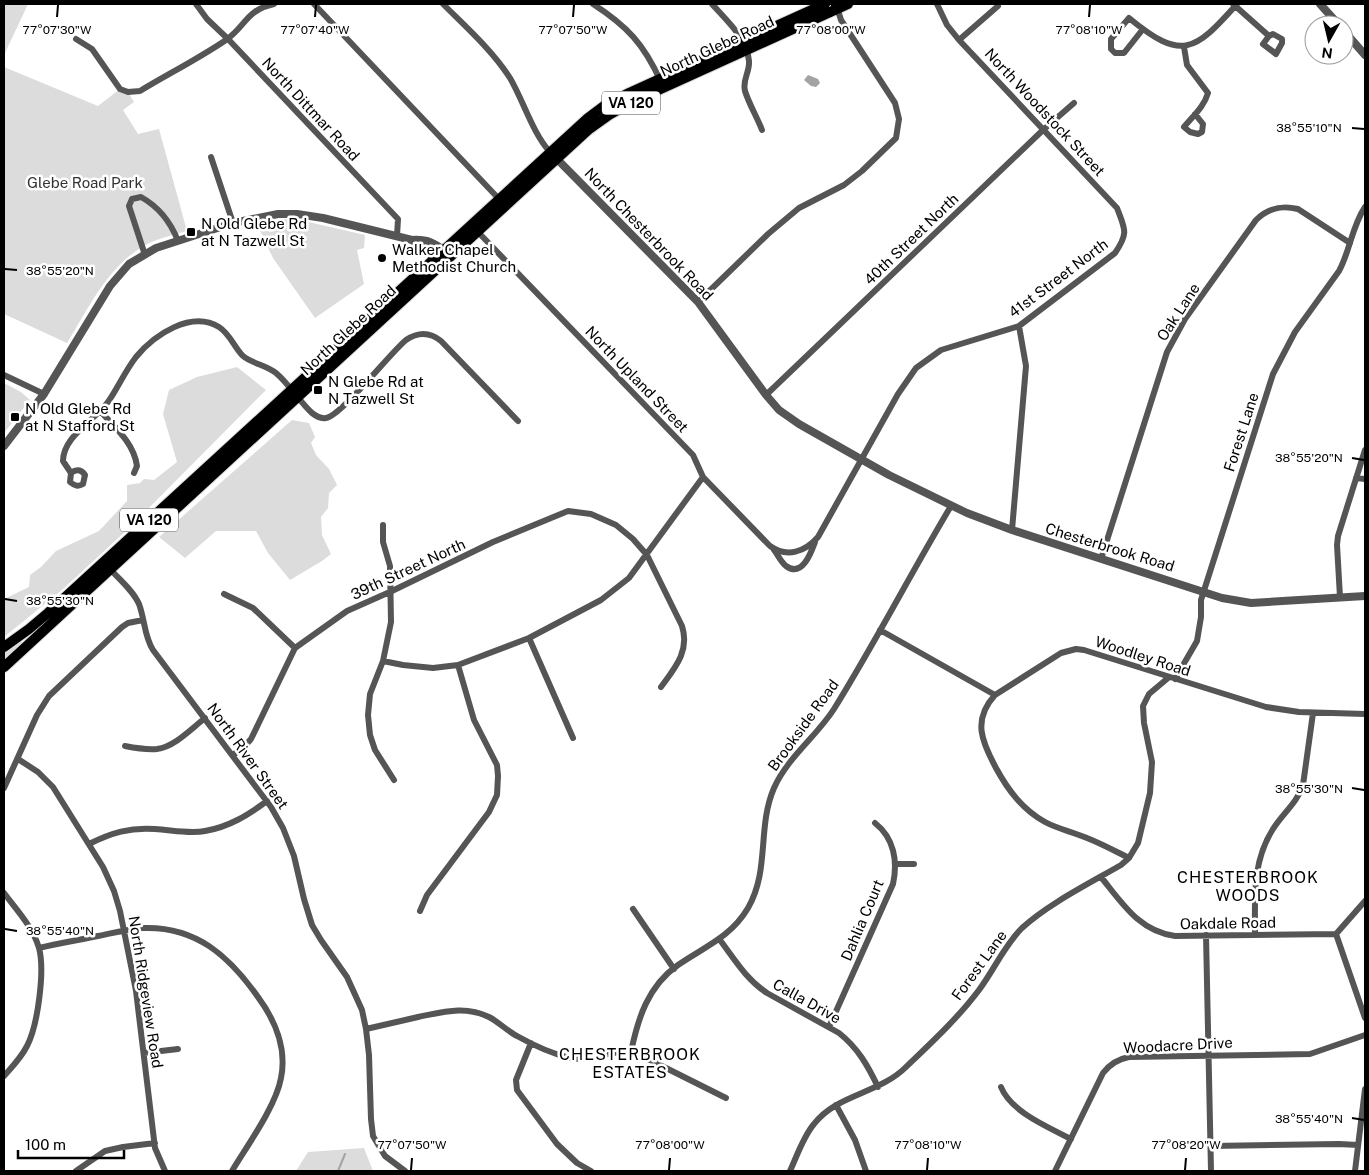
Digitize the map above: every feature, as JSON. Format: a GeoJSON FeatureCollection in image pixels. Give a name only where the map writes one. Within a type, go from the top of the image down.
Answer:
{"type":"FeatureCollection","features":[{"type":"Feature","properties":{"kind":"main road","name":"North Glebe Road"},"geometry":{"type":"LineString","coordinates":[[744,46],[825,4]]}},
{"type":"Feature","properties":{"kind":"main road","name":"North Glebe Road"},"geometry":{"type":"LineString","coordinates":[[4,667],[107,566],[439,261],[499,199],[553,155],[609,115],[662,83],[836,6],[848,4]]}},
{"type":"Feature","properties":{"kind":"main road","name":"North Glebe Road"},"geometry":{"type":"LineString","coordinates":[[447,253],[477,231],[553,155]]}},
{"type":"Feature","properties":{"kind":"main road","name":"North Glebe Road"},"geometry":{"type":"LineString","coordinates":[[4,646],[38,622],[107,566]]}},
{"type":"Feature","properties":{"kind":"street","name":"North Dittmar Road"},"geometry":{"type":"LineString","coordinates":[[196,4],[207,19],[398,219],[397,236]]}},
{"type":"Feature","properties":{"kind":"street"},"geometry":{"type":"LineString","coordinates":[[76,38],[92,49],[120,89],[128,92],[140,91],[228,39],[260,7],[274,4]]}},
{"type":"Feature","properties":{"kind":"street"},"geometry":{"type":"LineString","coordinates":[[314,4],[499,199]]}},
{"type":"Feature","properties":{"kind":"street","name":"North Chesterbrook Road"},"geometry":{"type":"LineString","coordinates":[[443,4],[504,69],[544,144],[553,155],[698,302],[779,410],[799,424],[861,458]]}},
{"type":"Feature","properties":{"kind":"street"},"geometry":{"type":"LineString","coordinates":[[593,4],[628,29],[644,49],[662,83]]}},
{"type":"Feature","properties":{"kind":"street"},"geometry":{"type":"LineString","coordinates":[[712,4],[734,29],[744,46],[749,62],[744,84],[745,92],[762,130]]}},
{"type":"Feature","properties":{"kind":"street","name":"North Woodstock Street"},"geometry":{"type":"LineString","coordinates":[[938,4],[947,25],[959,40],[1116,208],[1126,230],[1124,241]]}},
{"type":"Feature","properties":{"kind":"street"},"geometry":{"type":"LineString","coordinates":[[1143,29],[1124,54],[1115,53],[1111,49],[1110,39],[1129,18],[1161,41],[1184,47],[1206,37],[1235,4],[1269,36]]}},
{"type":"Feature","properties":{"kind":"street"},"geometry":{"type":"LineString","coordinates":[[1320,4],[1330,15]]}},
{"type":"Feature","properties":{"kind":"street"},"geometry":{"type":"LineString","coordinates":[[698,302],[768,234],[799,208],[844,185],[862,171],[896,138],[899,119],[895,102],[841,20],[836,6]]}},
{"type":"Feature","properties":{"kind":"street"},"geometry":{"type":"LineString","coordinates":[[959,40],[998,6]]}},
{"type":"Feature","properties":{"kind":"street"},"geometry":{"type":"LineString","coordinates":[[1354,42],[1365,55]]}},
{"type":"Feature","properties":{"kind":"street"},"geometry":{"type":"LineString","coordinates":[[1184,47],[1187,65],[1208,93],[1205,102],[1195,114]]}},
{"type":"Feature","properties":{"kind":"street","name":"40th Street North"},"geometry":{"type":"LineString","coordinates":[[766,395],[1043,130],[1074,103]]}},
{"type":"Feature","properties":{"kind":"street"},"geometry":{"type":"LineString","coordinates":[[212,157],[233,224]]}},
{"type":"Feature","properties":{"kind":"street"},"geometry":{"type":"LineString","coordinates":[[145,255],[129,206],[132,200],[141,197],[156,207],[174,232],[178,241]]}},
{"type":"Feature","properties":{"kind":"street","name":"Oak Lane"},"geometry":{"type":"LineString","coordinates":[[1101,559],[1167,352],[1185,318],[1256,220],[1269,210],[1290,207],[1298,209],[1350,243]]}},
{"type":"Feature","properties":{"kind":"street","name":"Forest Lane"},"geometry":{"type":"LineString","coordinates":[[790,1171],[806,1136],[814,1124],[836,1105],[878,1088],[898,1076],[952,1022],[976,993],[1002,952],[1023,928],[1047,909],[1121,865],[1129,858],[1138,843],[1152,778],[1151,750],[1142,706],[1149,694],[1171,678],[1197,641],[1200,629],[1201,600],[1273,374],[1295,332],[1340,271],[1359,218],[1365,207]]}},
{"type":"Feature","properties":{"kind":"street"},"geometry":{"type":"LineString","coordinates":[[4,446],[44,394],[110,286],[129,264],[156,248],[233,224],[278,214],[297,214],[323,218],[412,240],[430,241],[447,253]]}},
{"type":"Feature","properties":{"kind":"street","name":"North Upland Street"},"geometry":{"type":"LineString","coordinates":[[477,231],[693,455],[702,477],[774,548],[784,565],[792,569],[806,563],[818,537]]}},
{"type":"Feature","properties":{"kind":"street"},"geometry":{"type":"LineString","coordinates":[[412,240],[439,261]]}},
{"type":"Feature","properties":{"kind":"street","name":"41st Street North"},"geometry":{"type":"LineString","coordinates":[[818,537],[898,394],[916,368],[941,350],[1019,326],[1115,253],[1124,241]]}},
{"type":"Feature","properties":{"kind":"street"},"geometry":{"type":"LineString","coordinates":[[71,473],[63,461],[66,449],[78,432],[101,412],[144,348],[162,334],[193,321],[208,322],[221,328],[228,334],[242,355],[278,374],[314,415],[321,418],[330,417],[366,383],[403,343],[414,335],[435,336],[518,421]]}},
{"type":"Feature","properties":{"kind":"street"},"geometry":{"type":"LineString","coordinates":[[1012,530],[1026,366],[1019,326]]}},
{"type":"Feature","properties":{"kind":"street"},"geometry":{"type":"LineString","coordinates":[[4,375],[44,394]]}},
{"type":"Feature","properties":{"kind":"street"},"geometry":{"type":"LineString","coordinates":[[101,412],[120,432],[132,449],[137,466],[134,473]]}},
{"type":"Feature","properties":{"kind":"street"},"geometry":{"type":"LineString","coordinates":[[1340,597],[1336,544],[1365,450]]}},
{"type":"Feature","properties":{"kind":"street","name":"Chesterbrook Road"},"geometry":{"type":"LineString","coordinates":[[861,458],[889,475],[950,506],[1012,530],[1182,584],[1203,593],[1251,603],[1365,596]]}},
{"type":"Feature","properties":{"kind":"street"},"geometry":{"type":"LineString","coordinates":[[383,661],[433,668],[458,665],[529,638],[601,600],[628,578],[647,555],[702,477]]}},
{"type":"Feature","properties":{"kind":"street"},"geometry":{"type":"LineString","coordinates":[[1356,478],[1365,479]]}},
{"type":"Feature","properties":{"kind":"street","name":"Brookside Road"},"geometry":{"type":"LineString","coordinates":[[631,1052],[636,1027],[646,1000],[654,988],[674,969],[720,940],[739,921],[747,909],[759,883],[763,864],[766,814],[769,801],[781,775],[833,710],[950,506]]}},
{"type":"Feature","properties":{"kind":"street","name":"39th Street North"},"geometry":{"type":"LineString","coordinates":[[232,755],[244,747],[251,738],[295,648],[347,611],[493,542],[568,512],[591,514],[616,525],[633,539],[647,555],[682,626],[684,638],[682,655],[678,664],[661,688]]}},
{"type":"Feature","properties":{"kind":"street"},"geometry":{"type":"LineString","coordinates":[[383,525],[383,542],[390,566],[392,591],[391,622],[383,661],[370,694],[368,715],[370,735],[375,750],[394,780]]}},
{"type":"Feature","properties":{"kind":"street"},"geometry":{"type":"LineString","coordinates":[[774,548],[780,552],[795,552],[808,547],[818,537]]}},
{"type":"Feature","properties":{"kind":"street","name":"North River Street"},"geometry":{"type":"LineString","coordinates":[[107,566],[137,599],[146,637],[151,646],[267,801],[279,821],[290,846],[310,919],[320,940],[338,962],[362,1010],[369,1055],[373,1136],[385,1156],[405,1171]]}},
{"type":"Feature","properties":{"kind":"street"},"geometry":{"type":"LineString","coordinates":[[224,594],[253,608],[295,648]]}},
{"type":"Feature","properties":{"kind":"street"},"geometry":{"type":"LineString","coordinates":[[4,788],[37,715],[53,690],[122,627],[128,623],[143,620]]}},
{"type":"Feature","properties":{"kind":"street"},"geometry":{"type":"LineString","coordinates":[[880,630],[995,695],[985,709],[981,727],[982,736],[986,749],[1012,794],[1025,807],[1044,822],[1101,844],[1129,858]]}},
{"type":"Feature","properties":{"kind":"street"},"geometry":{"type":"LineString","coordinates":[[529,638],[573,738]]}},
{"type":"Feature","properties":{"kind":"street","name":"Woodley Road"},"geometry":{"type":"LineString","coordinates":[[995,695],[1061,653],[1076,649],[1266,707],[1313,713],[1365,714]]}},
{"type":"Feature","properties":{"kind":"street"},"geometry":{"type":"LineString","coordinates":[[420,911],[427,895],[490,812],[499,786],[497,765],[474,720],[458,665]]}},
{"type":"Feature","properties":{"kind":"street"},"geometry":{"type":"LineString","coordinates":[[1255,934],[1254,891],[1258,863],[1268,837],[1296,801],[1302,789],[1313,713]]}},
{"type":"Feature","properties":{"kind":"street"},"geometry":{"type":"LineString","coordinates":[[125,746],[155,749],[164,747],[204,718]]}},
{"type":"Feature","properties":{"kind":"street","name":"North Ridgeview Road"},"geometry":{"type":"LineString","coordinates":[[18,759],[48,781],[111,882],[117,900],[136,991],[155,1143],[158,1159],[165,1171]]}},
{"type":"Feature","properties":{"kind":"street"},"geometry":{"type":"LineString","coordinates":[[89,844],[112,833],[132,829],[188,832],[213,830],[236,821],[267,801]]}},
{"type":"Feature","properties":{"kind":"street","name":"Dahlia Court"},"geometry":{"type":"LineString","coordinates":[[828,1027],[893,884],[895,864],[893,849],[890,840],[875,823]]}},
{"type":"Feature","properties":{"kind":"street"},"geometry":{"type":"LineString","coordinates":[[895,864],[914,864]]}},
{"type":"Feature","properties":{"kind":"street","name":"Oakdale Road"},"geometry":{"type":"LineString","coordinates":[[1100,877],[1136,918],[1154,931],[1176,936],[1336,934]]}},
{"type":"Feature","properties":{"kind":"street"},"geometry":{"type":"LineString","coordinates":[[4,893],[29,928],[39,948],[41,982],[32,1035],[20,1058],[4,1076]]}},
{"type":"Feature","properties":{"kind":"street"},"geometry":{"type":"LineString","coordinates":[[1365,901],[1336,934],[1365,1018]]}},
{"type":"Feature","properties":{"kind":"street"},"geometry":{"type":"LineString","coordinates":[[633,909],[674,969]]}},
{"type":"Feature","properties":{"kind":"street"},"geometry":{"type":"LineString","coordinates":[[39,948],[124,931],[156,928],[179,932],[206,943],[226,960],[251,988],[269,1015],[280,1042],[283,1064],[280,1084],[275,1098],[232,1171]]}},
{"type":"Feature","properties":{"kind":"street"},"geometry":{"type":"LineString","coordinates":[[1206,936],[1211,1171]]}},
{"type":"Feature","properties":{"kind":"street","name":"Calla Drive"},"geometry":{"type":"LineString","coordinates":[[720,940],[757,986],[844,1037],[856,1048],[864,1059],[878,1088]]}},
{"type":"Feature","properties":{"kind":"street"},"geometry":{"type":"LineString","coordinates":[[366,1029],[447,1010],[458,1009],[478,1012],[488,1016],[518,1037],[561,1055],[572,1058],[594,1058],[616,1052],[631,1052],[726,1098]]}},
{"type":"Feature","properties":{"kind":"street","name":"Woodacre Drive"},"geometry":{"type":"LineString","coordinates":[[1055,1171],[1101,1078],[1112,1063],[1121,1059],[1129,1057],[1310,1054],[1365,1035]]}},
{"type":"Feature","properties":{"kind":"street"},"geometry":{"type":"LineString","coordinates":[[531,1043],[516,1080],[517,1090],[557,1144],[577,1163],[591,1171]]}},
{"type":"Feature","properties":{"kind":"street"},"geometry":{"type":"LineString","coordinates":[[144,1053],[178,1049]]}},
{"type":"Feature","properties":{"kind":"street"},"geometry":{"type":"LineString","coordinates":[[1001,1087],[1013,1104],[1041,1123],[1071,1139]]}},
{"type":"Feature","properties":{"kind":"street"},"geometry":{"type":"LineString","coordinates":[[1355,1171],[1365,1089]]}},
{"type":"Feature","properties":{"kind":"street"},"geometry":{"type":"LineString","coordinates":[[836,1105],[855,1140],[866,1171]]}},
{"type":"Feature","properties":{"kind":"street"},"geometry":{"type":"LineString","coordinates":[[76,1171],[106,1151],[155,1143]]}},
{"type":"Feature","properties":{"kind":"street"},"geometry":{"type":"LineString","coordinates":[[1211,1146],[1358,1145]]}},
{"type":"Feature","properties":{"kind":"green space"},"geometry":{"type":"Polygon","coordinates":[[[4,4],[28,4],[4,55],[4,4]]]}},
{"type":"Feature","properties":{"kind":"green space","name":"Glebe Road Park"},"geometry":{"type":"Polygon","coordinates":[[[4,67],[98,106],[120,89],[128,92],[134,102],[123,110],[138,134],[159,129],[187,231],[154,241],[126,259],[114,271],[93,299],[67,343],[4,314],[4,67]]]}},
{"type":"Feature","properties":{"kind":"green space"},"geometry":{"type":"Polygon","coordinates":[[[284,219],[304,221],[365,235],[364,248],[357,250],[364,284],[315,318],[273,258],[257,224],[284,219]]]}},
{"type":"Feature","properties":{"kind":"green space"},"geometry":{"type":"Polygon","coordinates":[[[237,367],[266,390],[128,529],[62,590],[4,637],[4,599],[29,587],[30,575],[41,567],[56,551],[99,531],[127,501],[127,485],[140,483],[144,479],[154,480],[177,462],[163,414],[169,390],[197,377],[237,367]]]}},
{"type":"Feature","properties":{"kind":"green space"},"geometry":{"type":"Polygon","coordinates":[[[4,383],[21,392],[30,400],[4,433],[4,383]]]}},
{"type":"Feature","properties":{"kind":"green space"},"geometry":{"type":"Polygon","coordinates":[[[292,420],[309,423],[315,437],[311,443],[316,455],[329,469],[337,485],[329,493],[328,508],[321,517],[322,535],[331,554],[290,580],[268,553],[256,531],[216,531],[185,558],[159,537],[292,420]]]}},
{"type":"Feature","properties":{"kind":"green space"},"geometry":{"type":"Polygon","coordinates":[[[19,640],[23,643],[4,661],[4,650],[19,640]]]}},
{"type":"Feature","properties":{"kind":"green space"},"geometry":{"type":"Polygon","coordinates":[[[364,1148],[373,1171],[296,1171],[308,1152],[364,1148]]]}},
{"type":"Feature","properties":{"kind":"shaded area"},"geometry":{"type":"Polygon","coordinates":[[[808,75],[818,79],[820,83],[816,87],[811,86],[804,80],[808,75]]]}},
{"type":"Feature","properties":{"kind":"waterway"},"geometry":{"type":"LineString","coordinates":[[338,1171],[345,1154]]}},
{"type":"Feature","properties":{"kind":"place","name":"N Old Glebe Rd at N Tazwell St"},"geometry":{"type":"Point","coordinates":[191,232]}},
{"type":"Feature","properties":{"kind":"place","name":"Walker Chapel Methodist Church"},"geometry":{"type":"Point","coordinates":[382,258]}},
{"type":"Feature","properties":{"kind":"place","name":"N Glebe Rd at N Tazwell St"},"geometry":{"type":"Point","coordinates":[318,390]}},
{"type":"Feature","properties":{"kind":"place","name":"N Old Glebe Rd at N Stafford St"},"geometry":{"type":"Point","coordinates":[15,417]}},
{"type":"Feature","properties":{"kind":"district","name":"CHESTERBROOK WOODS"},"geometry":{"type":"Point","coordinates":[1248,886]}},
{"type":"Feature","properties":{"kind":"district","name":"CHESTERBROOK ESTATES"},"geometry":{"type":"Point","coordinates":[630,1063]}}]}
